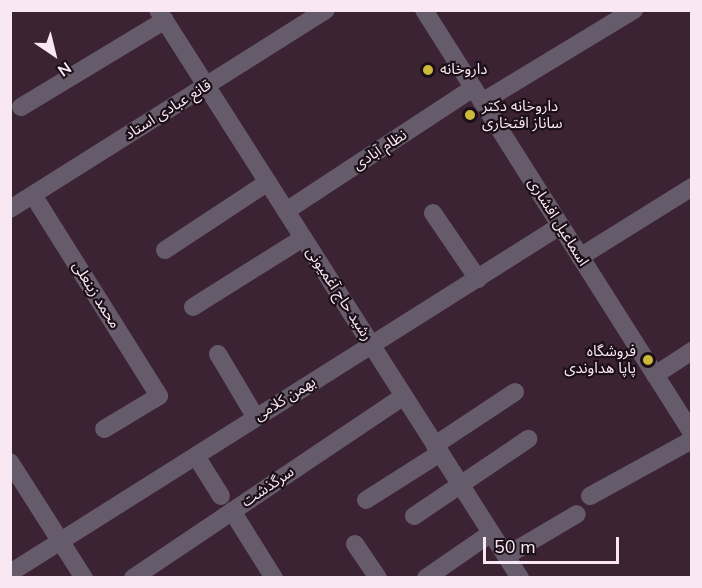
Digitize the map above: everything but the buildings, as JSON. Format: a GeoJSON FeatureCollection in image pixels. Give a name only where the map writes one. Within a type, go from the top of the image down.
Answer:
{"type":"FeatureCollection","features":[{"type":"Feature","properties":{"kind":"street","name":"اسماعیل افشاری"},"geometry":{"type":"LineString","coordinates":[[424,10],[692,433]]}},
{"type":"Feature","properties":{"kind":"street","name":"نظام آبادی"},"geometry":{"type":"LineString","coordinates":[[286,211],[478,95],[634,10]]}},
{"type":"Feature","properties":{"kind":"street","name":"قانع عبادی استاد"},"geometry":{"type":"LineString","coordinates":[[10,209],[206,86],[318,12]]}},
{"type":"Feature","properties":{"kind":"street","name":"رشید حاج آغمیونی"},"geometry":{"type":"LineString","coordinates":[[161,15],[520,578]]}},
{"type":"Feature","properties":{"kind":"street"},"geometry":{"type":"LineString","coordinates":[[21,107],[161,15]]}},
{"type":"Feature","properties":{"kind":"street"},"geometry":{"type":"LineString","coordinates":[[165,250],[268,182]]}},
{"type":"Feature","properties":{"kind":"street"},"geometry":{"type":"LineString","coordinates":[[580,257],[692,187]]}},
{"type":"Feature","properties":{"kind":"street","name":"محمد زینعلی"},"geometry":{"type":"LineString","coordinates":[[33,195],[159,396],[104,429]]}},
{"type":"Feature","properties":{"kind":"street"},"geometry":{"type":"LineString","coordinates":[[433,213],[478,279]]}},
{"type":"Feature","properties":{"kind":"street","name":"بهمن کلامی"},"geometry":{"type":"LineString","coordinates":[[10,573],[560,226]]}},
{"type":"Feature","properties":{"kind":"street"},"geometry":{"type":"LineString","coordinates":[[193,307],[303,238]]}},
{"type":"Feature","properties":{"kind":"street"},"geometry":{"type":"LineString","coordinates":[[655,375],[692,351]]}},
{"type":"Feature","properties":{"kind":"street"},"geometry":{"type":"LineString","coordinates":[[218,354],[256,418]]}},
{"type":"Feature","properties":{"kind":"street"},"geometry":{"type":"LineString","coordinates":[[366,500],[515,392]]}},
{"type":"Feature","properties":{"kind":"street","name":"سرگذشت"},"geometry":{"type":"LineString","coordinates":[[133,578],[404,396]]}},
{"type":"Feature","properties":{"kind":"street"},"geometry":{"type":"LineString","coordinates":[[414,516],[462,486],[528,439]]}},
{"type":"Feature","properties":{"kind":"street"},"geometry":{"type":"LineString","coordinates":[[590,496],[692,440]]}},
{"type":"Feature","properties":{"kind":"street"},"geometry":{"type":"LineString","coordinates":[[196,456],[221,496]]}},
{"type":"Feature","properties":{"kind":"street"},"geometry":{"type":"LineString","coordinates":[[10,462],[84,578]]}},
{"type":"Feature","properties":{"kind":"street"},"geometry":{"type":"LineString","coordinates":[[232,511],[274,578]]}},
{"type":"Feature","properties":{"kind":"street"},"geometry":{"type":"LineString","coordinates":[[506,556],[577,514]]}},
{"type":"Feature","properties":{"kind":"street"},"geometry":{"type":"LineString","coordinates":[[426,578],[491,533]]}},
{"type":"Feature","properties":{"kind":"street"},"geometry":{"type":"LineString","coordinates":[[355,544],[378,578]]}},
{"type":"Feature","properties":{"kind":"place","name":"داروخانه"},"geometry":{"type":"Point","coordinates":[428,70]}},
{"type":"Feature","properties":{"kind":"place","name":"داروخانه دكتر ساناز افتخارى"},"geometry":{"type":"Point","coordinates":[470,115]}},
{"type":"Feature","properties":{"kind":"place","name":"فروشگاه پاپا هداوندی"},"geometry":{"type":"Point","coordinates":[648,360]}}]}
